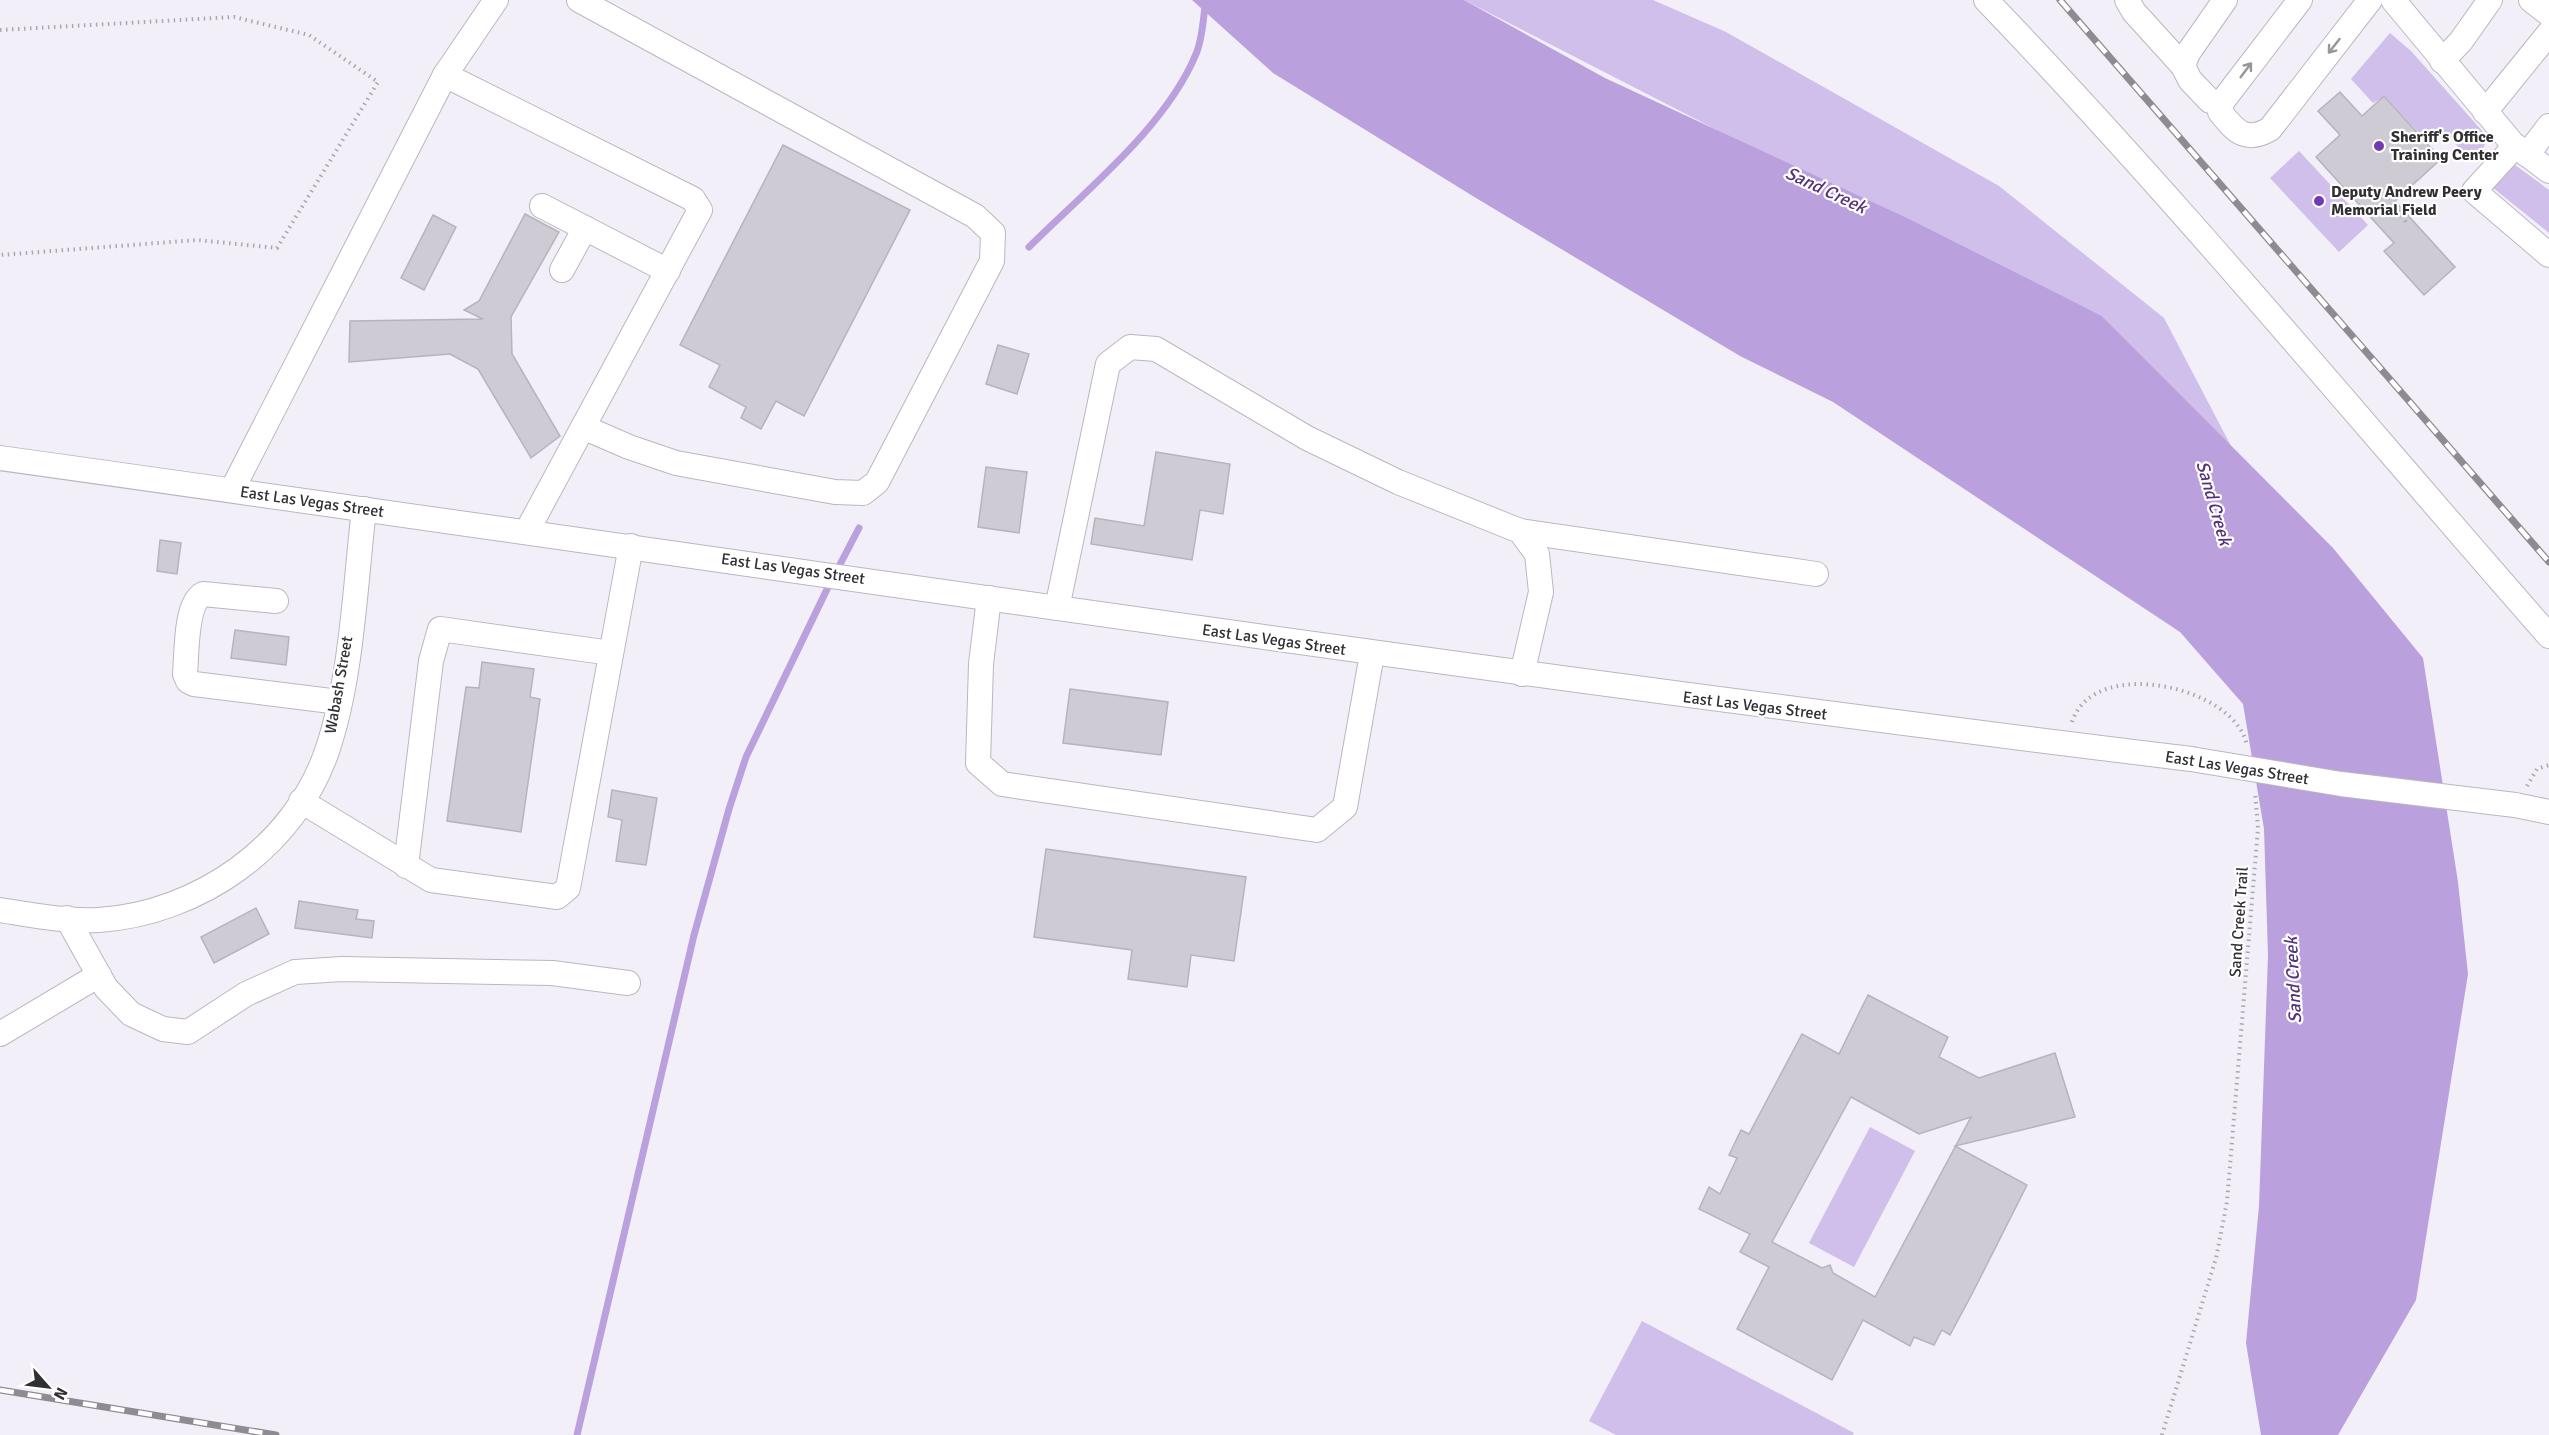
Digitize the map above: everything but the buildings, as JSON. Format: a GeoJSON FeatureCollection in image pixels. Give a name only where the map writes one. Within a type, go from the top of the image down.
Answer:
{"type":"FeatureCollection","features":[{"type":"Feature","properties":{"kind":"street"},"geometry":{"type":"LineString","coordinates":[[232,490],[446,75],[496,0]]}},
{"type":"Feature","properties":{"kind":"street"},"geometry":{"type":"LineString","coordinates":[[579,0],[975,216],[993,233],[992,261],[878,482],[863,493],[835,492],[676,463],[629,447],[584,427]]}},
{"type":"Feature","properties":{"kind":"street"},"geometry":{"type":"LineString","coordinates":[[1986,0],[2049,66],[2227,265],[2549,636]]}},
{"type":"Feature","properties":{"kind":"street"},"geometry":{"type":"LineString","coordinates":[[2127,0],[2134,12],[2183,66],[2190,80],[2210,101],[2222,102]]}},
{"type":"Feature","properties":{"kind":"street"},"geometry":{"type":"LineString","coordinates":[[2183,66],[2188,53],[2225,0]]}},
{"type":"Feature","properties":{"kind":"street"},"geometry":{"type":"LineString","coordinates":[[2300,0],[2222,102],[2220,112],[2230,125],[2245,135],[2259,135],[2270,129],[2370,0]]}},
{"type":"Feature","properties":{"kind":"street"},"geometry":{"type":"LineString","coordinates":[[2393,0],[2485,112],[2521,151],[2549,171]]}},
{"type":"Feature","properties":{"kind":"street"},"geometry":{"type":"LineString","coordinates":[[2442,61],[2461,41],[2490,0]]}},
{"type":"Feature","properties":{"kind":"street"},"geometry":{"type":"LineString","coordinates":[[2531,0],[2549,14]]}},
{"type":"Feature","properties":{"kind":"street"},"geometry":{"type":"LineString","coordinates":[[2485,112],[2549,33]]}},
{"type":"Feature","properties":{"kind":"street"},"geometry":{"type":"LineString","coordinates":[[446,75],[693,199],[700,210],[527,531]]}},
{"type":"Feature","properties":{"kind":"street"},"geometry":{"type":"LineString","coordinates":[[2549,126],[2475,191],[2549,255]]}},
{"type":"Feature","properties":{"kind":"street"},"geometry":{"type":"LineString","coordinates":[[542,206],[668,271]]}},
{"type":"Feature","properties":{"kind":"street"},"geometry":{"type":"LineString","coordinates":[[562,270],[585,228]]}},
{"type":"Feature","properties":{"kind":"street"},"geometry":{"type":"LineString","coordinates":[[1057,608],[1108,364],[1130,347],[1156,349],[1307,438],[1398,482],[1520,531],[1816,574]]}},
{"type":"Feature","properties":{"kind":"street","name":"East Las Vegas Street"},"geometry":{"type":"LineString","coordinates":[[0,458],[527,531],[1372,654],[2191,759],[2341,784],[2518,795],[2549,812]]}},
{"type":"Feature","properties":{"kind":"street","name":"Wabash Street"},"geometry":{"type":"LineString","coordinates":[[0,910],[98,920],[129,916],[167,907],[198,894],[229,876],[258,854],[281,829],[301,801],[327,752],[339,702],[364,509]]}},
{"type":"Feature","properties":{"kind":"street"},"geometry":{"type":"LineString","coordinates":[[1520,531],[1537,554],[1541,592],[1522,674]]}},
{"type":"Feature","properties":{"kind":"street"},"geometry":{"type":"LineString","coordinates":[[301,801],[431,880],[557,897],[568,888],[631,546]]}},
{"type":"Feature","properties":{"kind":"street"},"geometry":{"type":"LineString","coordinates":[[276,602],[203,594],[196,598],[192,608],[185,674],[188,681],[194,684],[339,702]]}},
{"type":"Feature","properties":{"kind":"street"},"geometry":{"type":"LineString","coordinates":[[989,598],[981,664],[978,763],[1002,783],[1317,830],[1345,807],[1372,654]]}},
{"type":"Feature","properties":{"kind":"street"},"geometry":{"type":"LineString","coordinates":[[406,866],[431,661],[440,629],[611,653]]}},
{"type":"Feature","properties":{"kind":"street"},"geometry":{"type":"LineString","coordinates":[[67,918],[106,988],[131,1014],[163,1029],[188,1032],[246,994],[295,972],[342,969],[552,974],[628,983]]}},
{"type":"Feature","properties":{"kind":"street"},"geometry":{"type":"LineString","coordinates":[[0,1034],[99,975]]}},
{"type":"Feature","properties":{"kind":"path"},"geometry":{"type":"LineString","coordinates":[[0,30],[234,17],[309,35],[378,82],[277,248],[197,240],[0,255]]}},
{"type":"Feature","properties":{"kind":"path"},"geometry":{"type":"LineString","coordinates":[[2396,205],[2407,225]]}},
{"type":"Feature","properties":{"kind":"path"},"geometry":{"type":"LineString","coordinates":[[2083,725],[2072,723],[2076,710],[2084,700],[2105,688],[2144,683],[2173,686],[2192,694],[2226,714],[2245,736],[2249,757]]}},
{"type":"Feature","properties":{"kind":"path"},"geometry":{"type":"LineString","coordinates":[[2518,795],[2527,786],[2537,769],[2549,765]]}},
{"type":"Feature","properties":{"kind":"path","name":"Sand Creek Trail"},"geometry":{"type":"LineString","coordinates":[[2162,1435],[2216,1258],[2227,1202],[2258,828],[2254,789]]}},
{"type":"Feature","properties":{"kind":"shaded area"},"geometry":{"type":"Polygon","coordinates":[[[1464,0],[1653,0],[1726,32],[1999,186],[2164,318],[2231,446],[2102,316],[1721,132],[1464,0]]]}},
{"type":"Feature","properties":{"kind":"shaded area"},"geometry":{"type":"Polygon","coordinates":[[[2390,33],[2411,51],[2484,133],[2485,144],[2480,155],[2476,151],[2469,158],[2443,131],[2427,142],[2385,96],[2373,103],[2351,79],[2390,33]]]}},
{"type":"Feature","properties":{"kind":"shaded area","name":"Deputy Andrew Peery Memorial Field"},"geometry":{"type":"Polygon","coordinates":[[[2299,151],[2368,225],[2339,252],[2270,178],[2299,151]]]}},
{"type":"Feature","properties":{"kind":"shaded area"},"geometry":{"type":"Polygon","coordinates":[[[2515,165],[2549,190],[2549,233],[2492,187],[2509,166],[2515,165]]]}},
{"type":"Feature","properties":{"kind":"shaded area"},"geometry":{"type":"Polygon","coordinates":[[[1870,1127],[1915,1151],[1854,1267],[1809,1243],[1870,1127]]]}},
{"type":"Feature","properties":{"kind":"shaded area"},"geometry":{"type":"Polygon","coordinates":[[[1642,1321],[1854,1433],[1853,1435],[1616,1435],[1589,1421],[1642,1321]]]}},
{"type":"Feature","properties":{"kind":"water","name":"Sand Creek"},"geometry":{"type":"Polygon","coordinates":[[[1192,0],[1464,0],[1605,78],[1909,219],[2102,316],[2333,548],[2423,658],[2458,882],[2468,974],[2416,1300],[2338,1435],[2261,1435],[2246,1343],[2259,1206],[2268,955],[2264,829],[2243,704],[2180,632],[1833,402],[1740,356],[1273,73],[1192,0]]]}},
{"type":"Feature","properties":{"kind":"waterway"},"geometry":{"type":"LineString","coordinates":[[1029,247],[1099,181],[1165,107],[1183,81],[1196,54],[1206,0]]}},
{"type":"Feature","properties":{"kind":"waterway"},"geometry":{"type":"LineString","coordinates":[[836,572],[859,528]]}},
{"type":"Feature","properties":{"kind":"waterway"},"geometry":{"type":"LineString","coordinates":[[577,1435],[694,935],[729,809],[746,757],[831,581]]}},
{"type":"Feature","properties":{"kind":"railway"},"geometry":{"type":"LineString","coordinates":[[2060,0],[2549,562]]}},
{"type":"Feature","properties":{"kind":"railway"},"geometry":{"type":"LineString","coordinates":[[0,1390],[276,1435]]}},
{"type":"Feature","properties":{"kind":"place","name":"Sheriff's Office Training Center"},"geometry":{"type":"Point","coordinates":[2379,146]}},
{"type":"Feature","properties":{"kind":"place","name":"Deputy Andrew Peery Memorial Field"},"geometry":{"type":"Point","coordinates":[2319,201]}}]}
